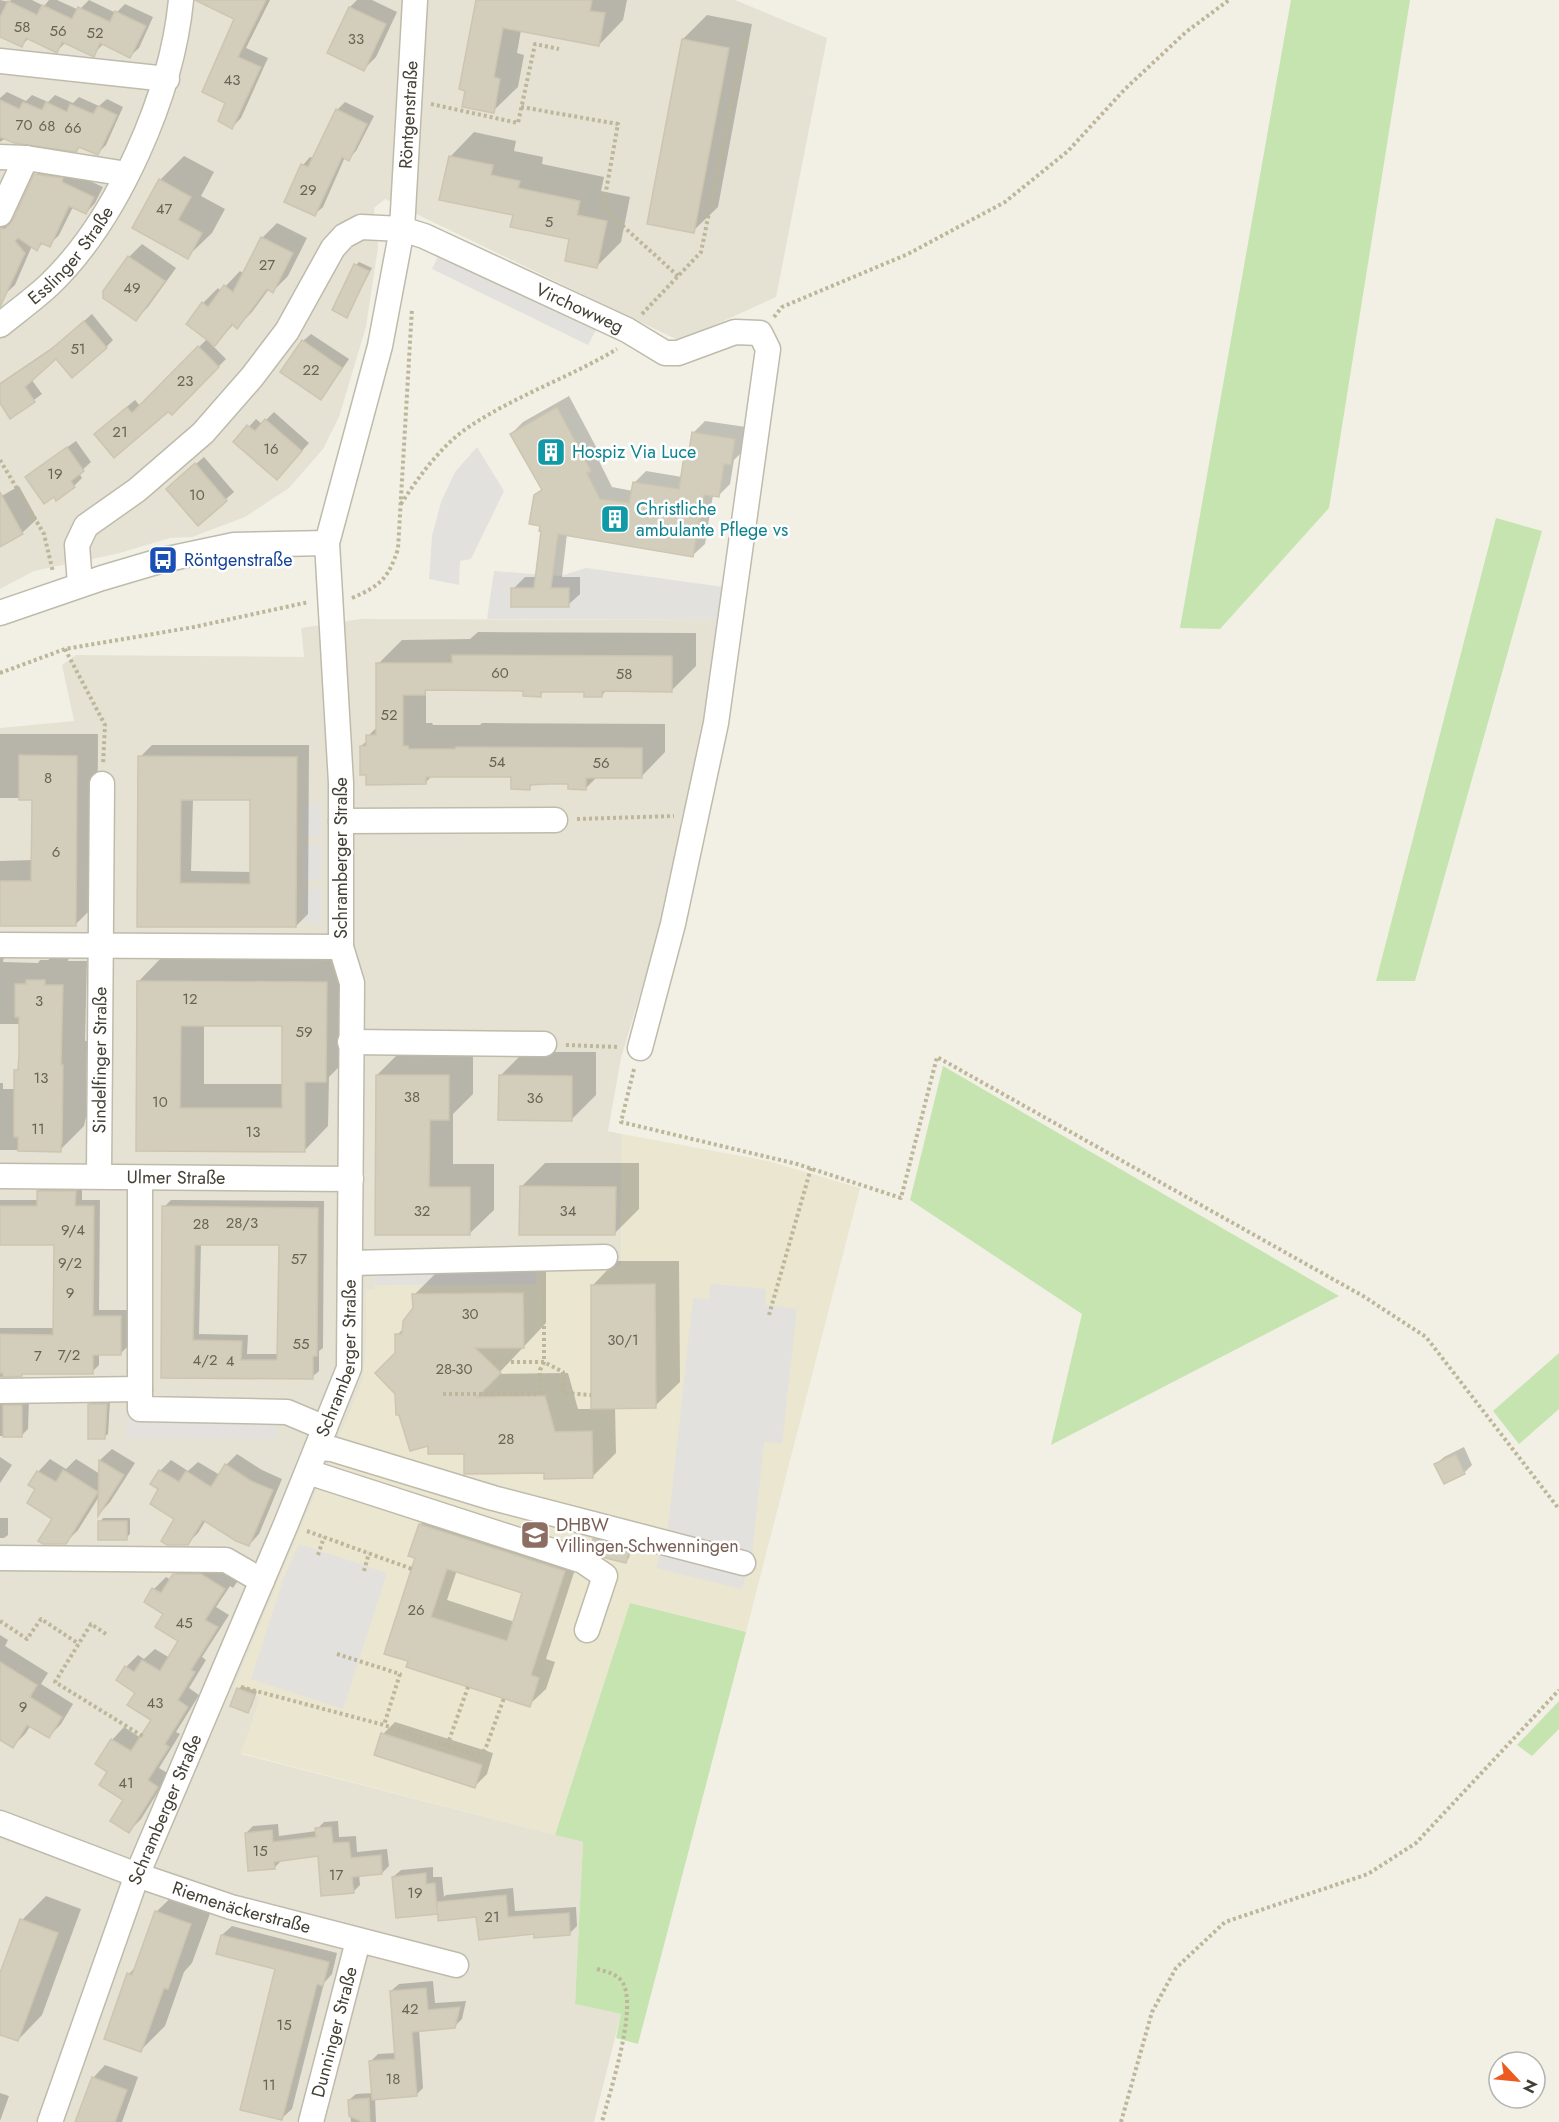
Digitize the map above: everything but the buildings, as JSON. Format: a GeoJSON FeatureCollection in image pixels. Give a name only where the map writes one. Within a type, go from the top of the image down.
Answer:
{"type":"FeatureCollection","features":[{"type":"Feature","properties":{"kind":"street","name":"Esslinger Straße"},"geometry":{"type":"LineString","coordinates":[[0,325],[50,284],[92,235],[127,174],[147,132],[167,79],[178,28],[181,0]]}},
{"type":"Feature","properties":{"kind":"street","name":"Röntgenstraße"},"geometry":{"type":"LineString","coordinates":[[327,543],[380,346],[402,229],[416,0]]}},
{"type":"Feature","properties":{"kind":"street"},"geometry":{"type":"LineString","coordinates":[[0,61],[167,79]]}},
{"type":"Feature","properties":{"kind":"street"},"geometry":{"type":"LineString","coordinates":[[0,157],[26,158],[127,174]]}},
{"type":"Feature","properties":{"kind":"street"},"geometry":{"type":"LineString","coordinates":[[0,214],[26,158]]}},
{"type":"Feature","properties":{"kind":"street"},"geometry":{"type":"LineString","coordinates":[[80,584],[77,545],[86,526],[138,490],[203,433],[252,377],[287,331],[333,248],[344,236],[361,227],[402,229]]}},
{"type":"Feature","properties":{"kind":"street","name":"Virchowweg"},"geometry":{"type":"LineString","coordinates":[[402,229],[424,236],[627,330],[665,353],[678,353],[735,332],[760,333]]}},
{"type":"Feature","properties":{"kind":"street"},"geometry":{"type":"LineString","coordinates":[[640,1048],[673,924],[716,723],[768,349],[760,333]]}},
{"type":"Feature","properties":{"kind":"street"},"geometry":{"type":"LineString","coordinates":[[0,614],[80,584],[163,560],[234,545],[327,543]]}},
{"type":"Feature","properties":{"kind":"street","name":"Schramberger Straße"},"geometry":{"type":"LineString","coordinates":[[50,2122],[137,1875],[308,1472],[349,1368],[352,983],[341,947],[341,783],[327,543]]}},
{"type":"Feature","properties":{"kind":"street"},"geometry":{"type":"LineString","coordinates":[[101,946],[102,784]]}},
{"type":"Feature","properties":{"kind":"street"},"geometry":{"type":"LineString","coordinates":[[341,821],[555,820]]}},
{"type":"Feature","properties":{"kind":"street"},"geometry":{"type":"LineString","coordinates":[[0,945],[341,947]]}},
{"type":"Feature","properties":{"kind":"street","name":"Sindelfinger Straße"},"geometry":{"type":"LineString","coordinates":[[99,1176],[101,946]]}},
{"type":"Feature","properties":{"kind":"street"},"geometry":{"type":"LineString","coordinates":[[350,1042],[544,1044]]}},
{"type":"Feature","properties":{"kind":"street","name":"Ulmer Straße"},"geometry":{"type":"LineString","coordinates":[[0,1176],[351,1179]]}},
{"type":"Feature","properties":{"kind":"street"},"geometry":{"type":"LineString","coordinates":[[140,1178],[140,1409],[287,1412],[332,1449],[493,1498],[743,1563]]}},
{"type":"Feature","properties":{"kind":"street"},"geometry":{"type":"LineString","coordinates":[[350,1263],[605,1257]]}},
{"type":"Feature","properties":{"kind":"street"},"geometry":{"type":"LineString","coordinates":[[0,1391],[140,1389]]}},
{"type":"Feature","properties":{"kind":"street"},"geometry":{"type":"LineString","coordinates":[[308,1472],[583,1562],[605,1576],[587,1630]]}},
{"type":"Feature","properties":{"kind":"street"},"geometry":{"type":"LineString","coordinates":[[0,1558],[226,1560],[262,1581]]}},
{"type":"Feature","properties":{"kind":"street","name":"Riemenäckerstraße"},"geometry":{"type":"LineString","coordinates":[[0,1823],[137,1875],[231,1907],[456,1965]]}},
{"type":"Feature","properties":{"kind":"street","name":"Dunninger Straße"},"geometry":{"type":"LineString","coordinates":[[311,2122],[358,1941]]}},
{"type":"Feature","properties":{"kind":"path"},"geometry":{"type":"LineString","coordinates":[[760,333],[782,307],[908,254],[1005,202],[1068,152],[1125,89],[1186,32],[1228,0]]}},
{"type":"Feature","properties":{"kind":"path"},"geometry":{"type":"LineString","coordinates":[[400,505],[421,473],[462,432],[518,398],[617,350],[627,330],[701,252],[745,37]]}},
{"type":"Feature","properties":{"kind":"path"},"geometry":{"type":"LineString","coordinates":[[411,100],[518,123],[535,44],[559,49]]}},
{"type":"Feature","properties":{"kind":"path"},"geometry":{"type":"LineString","coordinates":[[521,107],[618,124],[603,208],[678,276]]}},
{"type":"Feature","properties":{"kind":"path"},"geometry":{"type":"LineString","coordinates":[[0,673],[65,649],[194,627],[311,602],[350,599],[372,589],[391,572],[398,549],[413,298]]}},
{"type":"Feature","properties":{"kind":"path"},"geometry":{"type":"LineString","coordinates":[[0,460],[44,534],[53,573]]}},
{"type":"Feature","properties":{"kind":"path"},"geometry":{"type":"LineString","coordinates":[[65,649],[105,725],[102,784]]}},
{"type":"Feature","properties":{"kind":"path"},"geometry":{"type":"LineString","coordinates":[[555,820],[695,816]]}},
{"type":"Feature","properties":{"kind":"path"},"geometry":{"type":"LineString","coordinates":[[544,1044],[640,1048],[621,1122],[811,1168],[901,1198],[937,1057],[1363,1296],[1426,1337],[1559,1509]]}},
{"type":"Feature","properties":{"kind":"path"},"geometry":{"type":"LineString","coordinates":[[769,1315],[811,1168]]}},
{"type":"Feature","properties":{"kind":"path"},"geometry":{"type":"LineString","coordinates":[[443,1394],[539,1394],[540,1370],[544,1362],[544,1259]]}},
{"type":"Feature","properties":{"kind":"path"},"geometry":{"type":"LineString","coordinates":[[493,1362],[544,1362],[562,1372],[563,1393],[591,1395]]}},
{"type":"Feature","properties":{"kind":"path"},"geometry":{"type":"LineString","coordinates":[[286,1524],[412,1569]]}},
{"type":"Feature","properties":{"kind":"path"},"geometry":{"type":"LineString","coordinates":[[318,1555],[324,1537]]}},
{"type":"Feature","properties":{"kind":"path"},"geometry":{"type":"LineString","coordinates":[[364,1571],[369,1553]]}},
{"type":"Feature","properties":{"kind":"path"},"geometry":{"type":"LineString","coordinates":[[0,1621],[27,1639],[40,1619],[79,1644]]}},
{"type":"Feature","properties":{"kind":"path"},"geometry":{"type":"LineString","coordinates":[[106,1634],[92,1624],[55,1682],[144,1737]]}},
{"type":"Feature","properties":{"kind":"path"},"geometry":{"type":"LineString","coordinates":[[337,1654],[400,1674],[384,1725]]}},
{"type":"Feature","properties":{"kind":"path"},"geometry":{"type":"LineString","coordinates":[[220,1680],[384,1725],[473,1754],[479,1754],[485,1750],[504,1698]]}},
{"type":"Feature","properties":{"kind":"path"},"geometry":{"type":"LineString","coordinates":[[447,1746],[468,1687]]}},
{"type":"Feature","properties":{"kind":"path"},"geometry":{"type":"LineString","coordinates":[[1122,2122],[1152,2012],[1176,1968],[1225,1922],[1368,1874],[1416,1843],[1559,1689]]}},
{"type":"Feature","properties":{"kind":"path"},"geometry":{"type":"LineString","coordinates":[[597,1969],[616,1974],[624,1984],[628,2001],[624,2032],[602,2122]]}},
{"type":"Feature","properties":{"kind":"shaded area"},"geometry":{"type":"Polygon","coordinates":[[[0,0],[735,0],[827,38],[776,297],[680,341],[385,199],[374,208],[378,247],[366,327],[339,417],[323,449],[289,488],[245,517],[192,537],[170,538],[116,554],[34,571],[0,589],[0,0]]]}},
{"type":"Feature","properties":{"kind":"shaded area"},"geometry":{"type":"Polygon","coordinates":[[[439,254],[596,330],[588,345],[432,269],[439,254]]]}},
{"type":"Feature","properties":{"kind":"shaded area"},"geometry":{"type":"Polygon","coordinates":[[[477,447],[504,491],[471,559],[460,561],[459,585],[429,579],[432,536],[441,502],[455,472],[477,447]]]}},
{"type":"Feature","properties":{"kind":"shaded area"},"geometry":{"type":"Polygon","coordinates":[[[586,568],[724,587],[720,620],[487,619],[494,571],[560,576],[586,568]]]}},
{"type":"Feature","properties":{"kind":"shaded area"},"geometry":{"type":"Polygon","coordinates":[[[360,619],[720,620],[703,725],[672,884],[621,1058],[608,1131],[622,1134],[621,1266],[375,1267],[375,1290],[367,1290],[363,1381],[234,1687],[261,1697],[241,1754],[583,1842],[575,2004],[621,2014],[594,2122],[0,2122],[0,728],[74,721],[62,665],[76,655],[304,657],[301,628],[360,619]]]}},
{"type":"Feature","properties":{"kind":"shaded area"},"geometry":{"type":"Polygon","coordinates":[[[306,803],[322,804],[321,837],[305,837],[306,803]]]}},
{"type":"Feature","properties":{"kind":"shaded area"},"geometry":{"type":"Polygon","coordinates":[[[305,846],[322,846],[321,880],[305,880],[305,846]]]}},
{"type":"Feature","properties":{"kind":"shaded area"},"geometry":{"type":"Polygon","coordinates":[[[306,888],[322,888],[321,923],[305,922],[306,888]]]}},
{"type":"Feature","properties":{"kind":"shaded area","name":"DHBW Villingen-Schwenningen"},"geometry":{"type":"Polygon","coordinates":[[[622,1134],[768,1161],[860,1188],[746,1632],[630,1603],[555,1835],[241,1753],[261,1697],[234,1687],[363,1381],[366,1353],[366,1290],[375,1289],[375,1267],[621,1266],[622,1134]]]}},
{"type":"Feature","properties":{"kind":"shaded area"},"geometry":{"type":"Polygon","coordinates":[[[375,1267],[536,1267],[536,1284],[374,1285],[375,1267]]]}},
{"type":"Feature","properties":{"kind":"shaded area"},"geometry":{"type":"Polygon","coordinates":[[[711,1284],[766,1289],[765,1305],[797,1309],[782,1443],[764,1442],[752,1555],[742,1589],[656,1568],[668,1528],[693,1298],[709,1299],[711,1284]]]}},
{"type":"Feature","properties":{"kind":"shaded area"},"geometry":{"type":"Polygon","coordinates":[[[126,1420],[277,1420],[277,1439],[126,1438],[126,1420]]]}},
{"type":"Feature","properties":{"kind":"shaded area"},"geometry":{"type":"Polygon","coordinates":[[[299,1544],[387,1573],[343,1709],[251,1679],[284,1577],[299,1544]]]}},
{"type":"Feature","properties":{"kind":"green space"},"geometry":{"type":"Polygon","coordinates":[[[1291,0],[1410,0],[1329,508],[1220,629],[1180,628],[1291,0]]]}},
{"type":"Feature","properties":{"kind":"green space"},"geometry":{"type":"Polygon","coordinates":[[[1496,518],[1542,531],[1415,981],[1376,981],[1496,518]]]}},
{"type":"Feature","properties":{"kind":"green space"},"geometry":{"type":"Polygon","coordinates":[[[943,1066],[1339,1296],[1051,1445],[1082,1314],[910,1200],[943,1066]]]}},
{"type":"Feature","properties":{"kind":"green space"},"geometry":{"type":"Polygon","coordinates":[[[1559,1353],[1559,1409],[1519,1444],[1493,1411],[1559,1353]]]}},
{"type":"Feature","properties":{"kind":"green space"},"geometry":{"type":"Polygon","coordinates":[[[630,1603],[746,1632],[638,2044],[616,2038],[621,2014],[575,2004],[583,1842],[555,1835],[630,1603]]]}},
{"type":"Feature","properties":{"kind":"green space"},"geometry":{"type":"Polygon","coordinates":[[[1559,1701],[1559,1729],[1532,1756],[1517,1745],[1559,1701]]]}},
{"type":"Feature","properties":{"kind":"place","name":"Hospiz Via Luce"},"geometry":{"type":"Point","coordinates":[551,452]}},
{"type":"Feature","properties":{"kind":"place","name":"Christliche ambulante Pflege vs"},"geometry":{"type":"Point","coordinates":[615,519]}},
{"type":"Feature","properties":{"kind":"place","name":"Röntgenstraße"},"geometry":{"type":"Point","coordinates":[163,560]}},
{"type":"Feature","properties":{"kind":"place","name":"DHBW Villingen-Schwenningen"},"geometry":{"type":"Point","coordinates":[535,1535]}}]}
